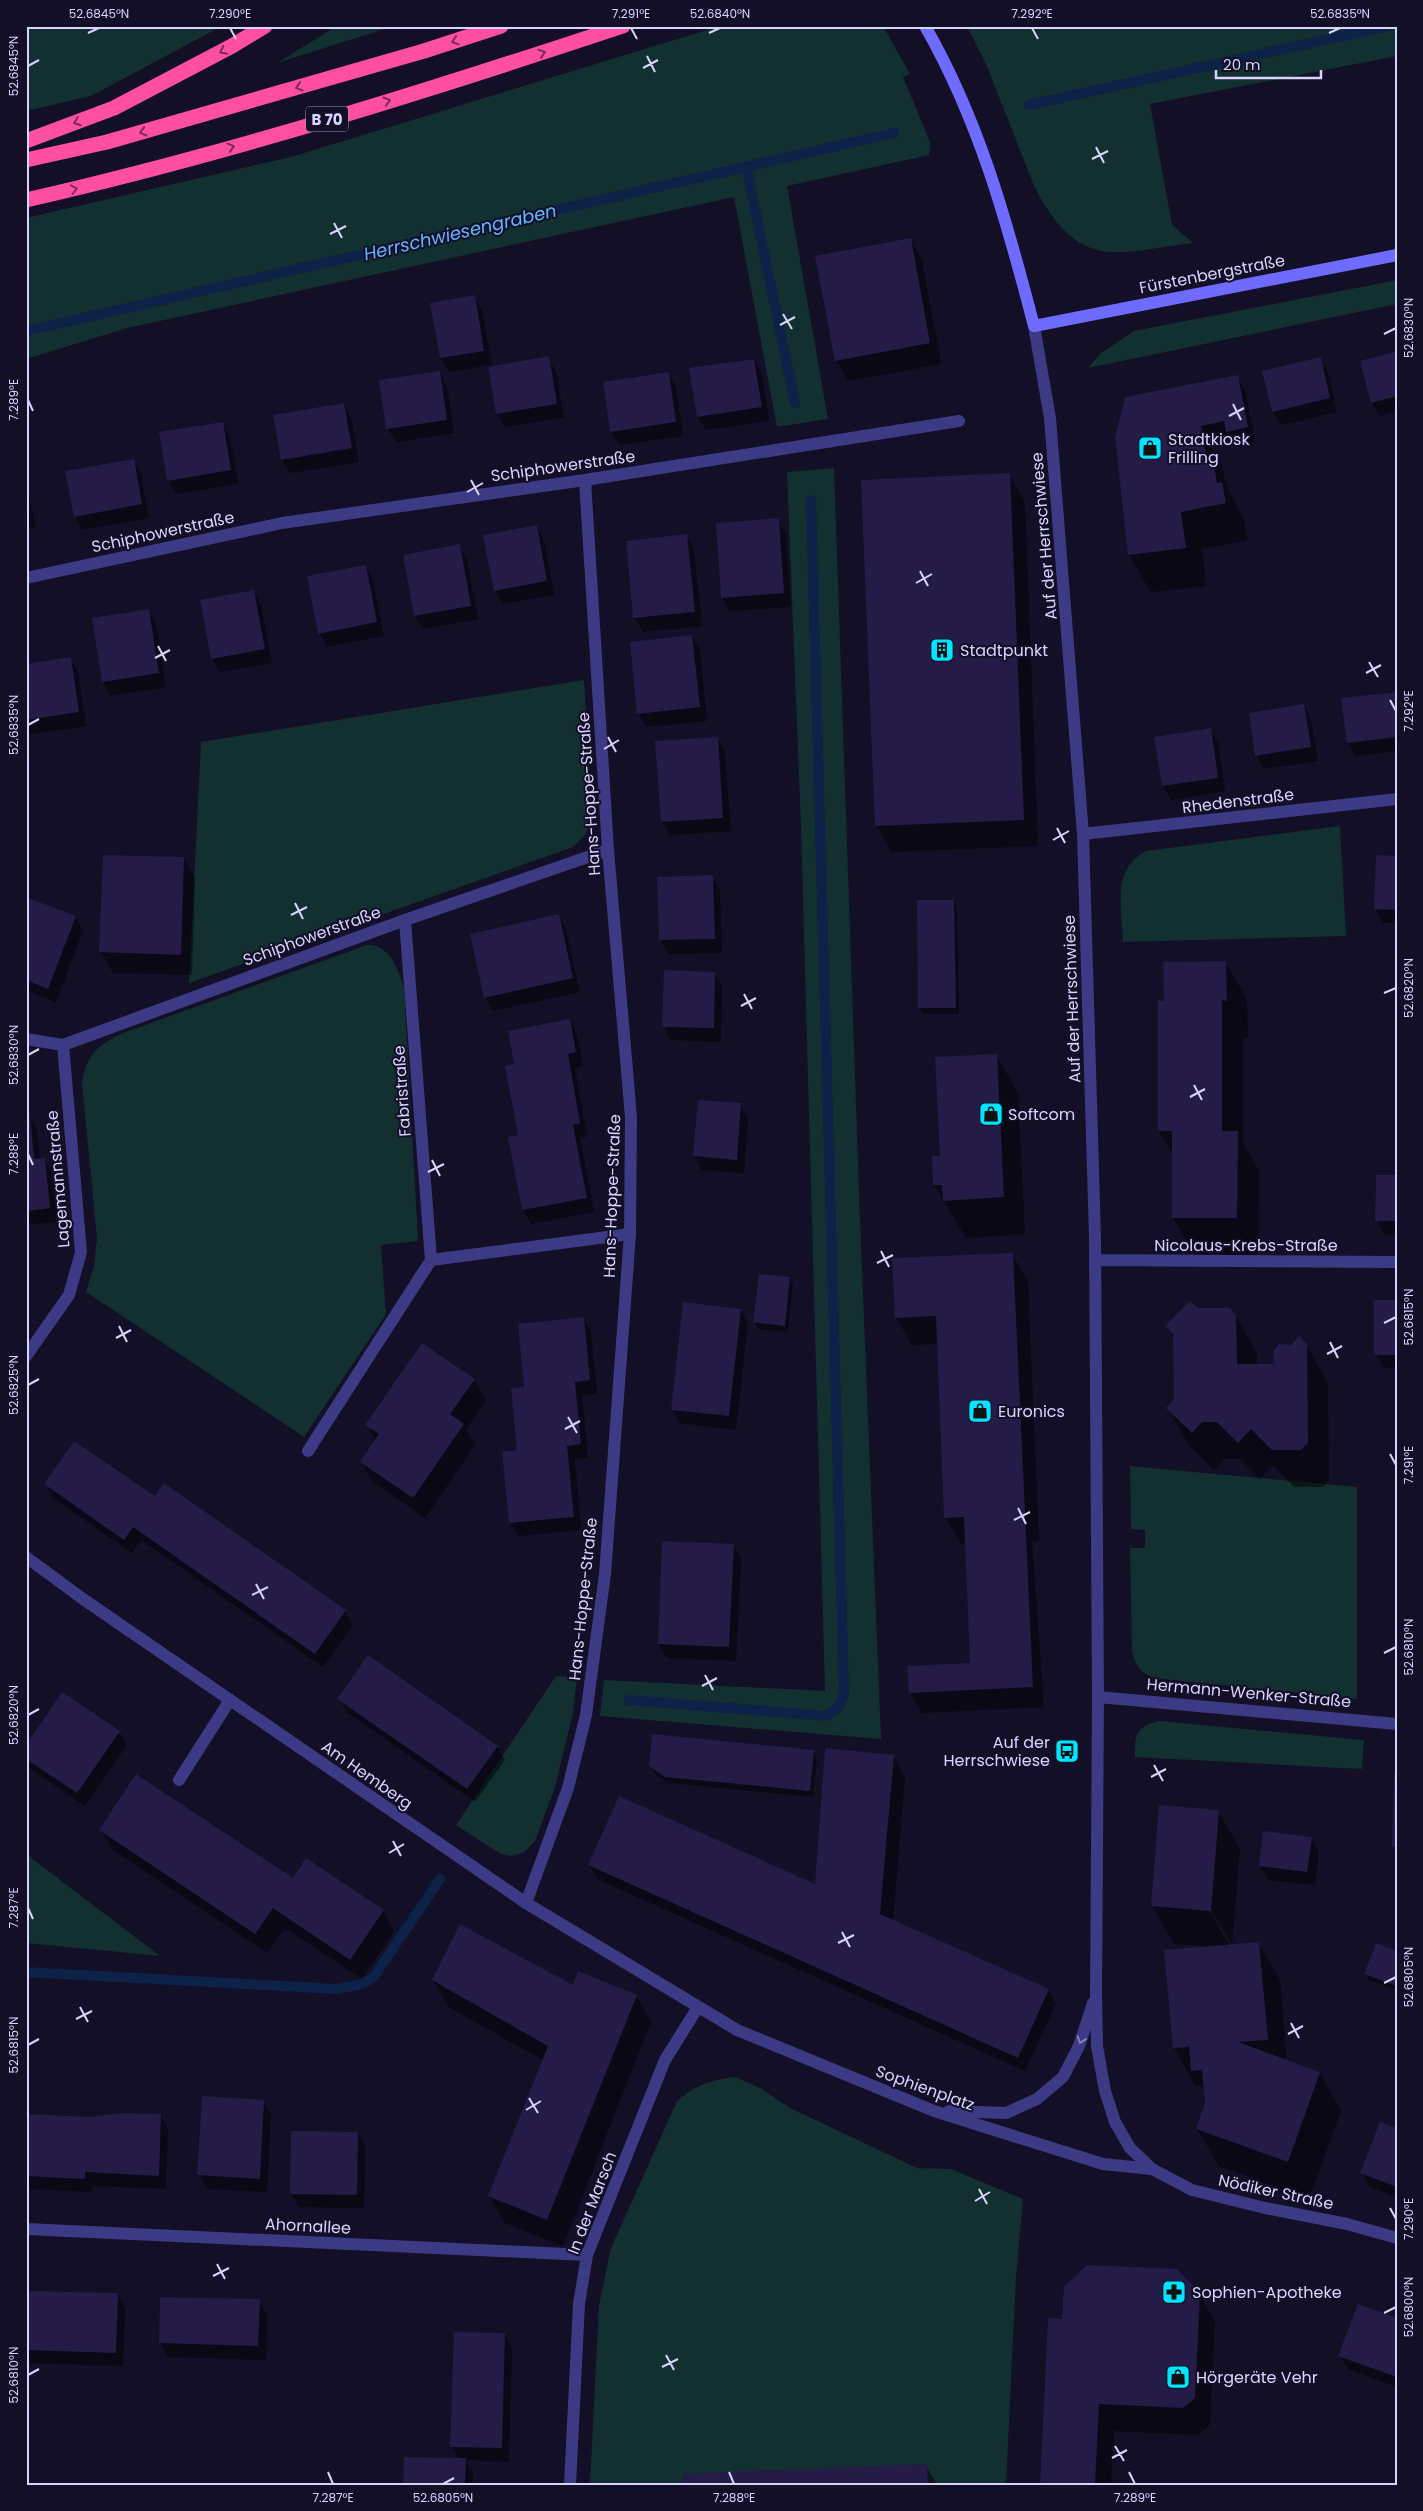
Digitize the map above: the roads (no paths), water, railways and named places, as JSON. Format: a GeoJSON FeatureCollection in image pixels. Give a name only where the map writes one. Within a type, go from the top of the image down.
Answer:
{"type":"FeatureCollection","features":[{"type":"Feature","properties":{"kind":"highway"},"geometry":{"type":"LineString","coordinates":[[26,141],[114,108],[266,26]]}},
{"type":"Feature","properties":{"kind":"highway","name":"B 70"},"geometry":{"type":"LineString","coordinates":[[26,160],[126,137],[424,51],[501,26]]}},
{"type":"Feature","properties":{"kind":"highway","name":"B 70"},"geometry":{"type":"LineString","coordinates":[[26,200],[151,170],[451,83],[624,26]]}},
{"type":"Feature","properties":{"kind":"street","name":"Auf der Herrschwiese"},"geometry":{"type":"LineString","coordinates":[[925,26],[948,67],[981,145],[1008,225],[1034,326],[1050,418],[1083,834],[1095,1260],[1098,1697],[1097,2046],[1105,2090],[1115,2122],[1130,2148],[1152,2169]]}},
{"type":"Feature","properties":{"kind":"street","name":"Fürstenbergstraße"},"geometry":{"type":"LineString","coordinates":[[1034,326],[1397,255]]}},
{"type":"Feature","properties":{"kind":"street","name":"Schiphowerstraße"},"geometry":{"type":"LineString","coordinates":[[26,578],[282,523],[585,480],[959,421]]}},
{"type":"Feature","properties":{"kind":"street","name":"Hans-Hoppe-Straße"},"geometry":{"type":"LineString","coordinates":[[526,1903],[568,1788],[586,1715],[605,1574],[630,1234],[632,1117],[608,850],[585,480]]}},
{"type":"Feature","properties":{"kind":"street","name":"Rhedenstraße"},"geometry":{"type":"LineString","coordinates":[[1083,834],[1397,799]]}},
{"type":"Feature","properties":{"kind":"street","name":"Schiphowerstraße"},"geometry":{"type":"LineString","coordinates":[[26,1039],[63,1045],[405,920],[608,850]]}},
{"type":"Feature","properties":{"kind":"street","name":"Fabristraße"},"geometry":{"type":"LineString","coordinates":[[405,920],[431,1260]]}},
{"type":"Feature","properties":{"kind":"street","name":"Lagemannstraße"},"geometry":{"type":"LineString","coordinates":[[26,1356],[69,1296],[81,1252],[63,1045]]}},
{"type":"Feature","properties":{"kind":"street"},"geometry":{"type":"LineString","coordinates":[[308,1451],[431,1260],[630,1234]]}},
{"type":"Feature","properties":{"kind":"street","name":"Nicolaus-Krebs-Straße"},"geometry":{"type":"LineString","coordinates":[[1095,1260],[1397,1262]]}},
{"type":"Feature","properties":{"kind":"street","name":"Am Hemberg"},"geometry":{"type":"LineString","coordinates":[[26,1557],[83,1599],[526,1903],[698,2007]]}},
{"type":"Feature","properties":{"kind":"street","name":"Hermann-Wenker-Straße"},"geometry":{"type":"LineString","coordinates":[[1098,1697],[1397,1724]]}},
{"type":"Feature","properties":{"kind":"street"},"geometry":{"type":"LineString","coordinates":[[178,1780],[230,1700]]}},
{"type":"Feature","properties":{"kind":"street","name":"Auf der Herrschwiese"},"geometry":{"type":"LineString","coordinates":[[934,2111],[1006,2113],[1037,2099],[1063,2077],[1079,2046],[1096,1994]]}},
{"type":"Feature","properties":{"kind":"street","name":"Sophienplatz"},"geometry":{"type":"LineString","coordinates":[[698,2007],[771,2045],[934,2111],[1103,2164],[1152,2169]]}},
{"type":"Feature","properties":{"kind":"street","name":"In der Marsch"},"geometry":{"type":"LineString","coordinates":[[570,2485],[579,2304],[587,2255],[665,2060],[698,2007]]}},
{"type":"Feature","properties":{"kind":"street","name":"Nödiker Straße"},"geometry":{"type":"LineString","coordinates":[[1152,2169],[1192,2190],[1265,2208],[1348,2224],[1397,2238]]}},
{"type":"Feature","properties":{"kind":"street","name":"Ahornallee"},"geometry":{"type":"LineString","coordinates":[[26,2228],[587,2255]]}},
{"type":"Feature","properties":{"kind":"waterway"},"geometry":{"type":"LineString","coordinates":[[1029,105],[1388,26]]}},
{"type":"Feature","properties":{"kind":"waterway","name":"Herrschwiesengraben"},"geometry":{"type":"LineString","coordinates":[[26,331],[894,133]]}},
{"type":"Feature","properties":{"kind":"waterway"},"geometry":{"type":"LineString","coordinates":[[746,166],[795,403]]}},
{"type":"Feature","properties":{"kind":"waterway"},"geometry":{"type":"LineString","coordinates":[[629,1700],[826,1716],[838,1708],[844,1694],[811,500]]}},
{"type":"Feature","properties":{"kind":"waterway"},"geometry":{"type":"LineString","coordinates":[[26,1972],[336,1989],[359,1985],[373,1978],[440,1879]]}},
{"type":"Feature","properties":{"kind":"place","name":"Stadtkiosk Frilling"},"geometry":{"type":"Point","coordinates":[1150,448]}},
{"type":"Feature","properties":{"kind":"place","name":"Stadtpunkt"},"geometry":{"type":"Point","coordinates":[942,650]}},
{"type":"Feature","properties":{"kind":"place","name":"Softcom"},"geometry":{"type":"Point","coordinates":[991,1114]}},
{"type":"Feature","properties":{"kind":"place","name":"Euronics"},"geometry":{"type":"Point","coordinates":[980,1411]}},
{"type":"Feature","properties":{"kind":"place","name":"Auf der Herrschwiese"},"geometry":{"type":"Point","coordinates":[1067,1751]}},
{"type":"Feature","properties":{"kind":"place","name":"Sophien-Apotheke"},"geometry":{"type":"Point","coordinates":[1174,2292]}},
{"type":"Feature","properties":{"kind":"place","name":"Hörgeräte Vehr"},"geometry":{"type":"Point","coordinates":[1178,2377]}}]}
